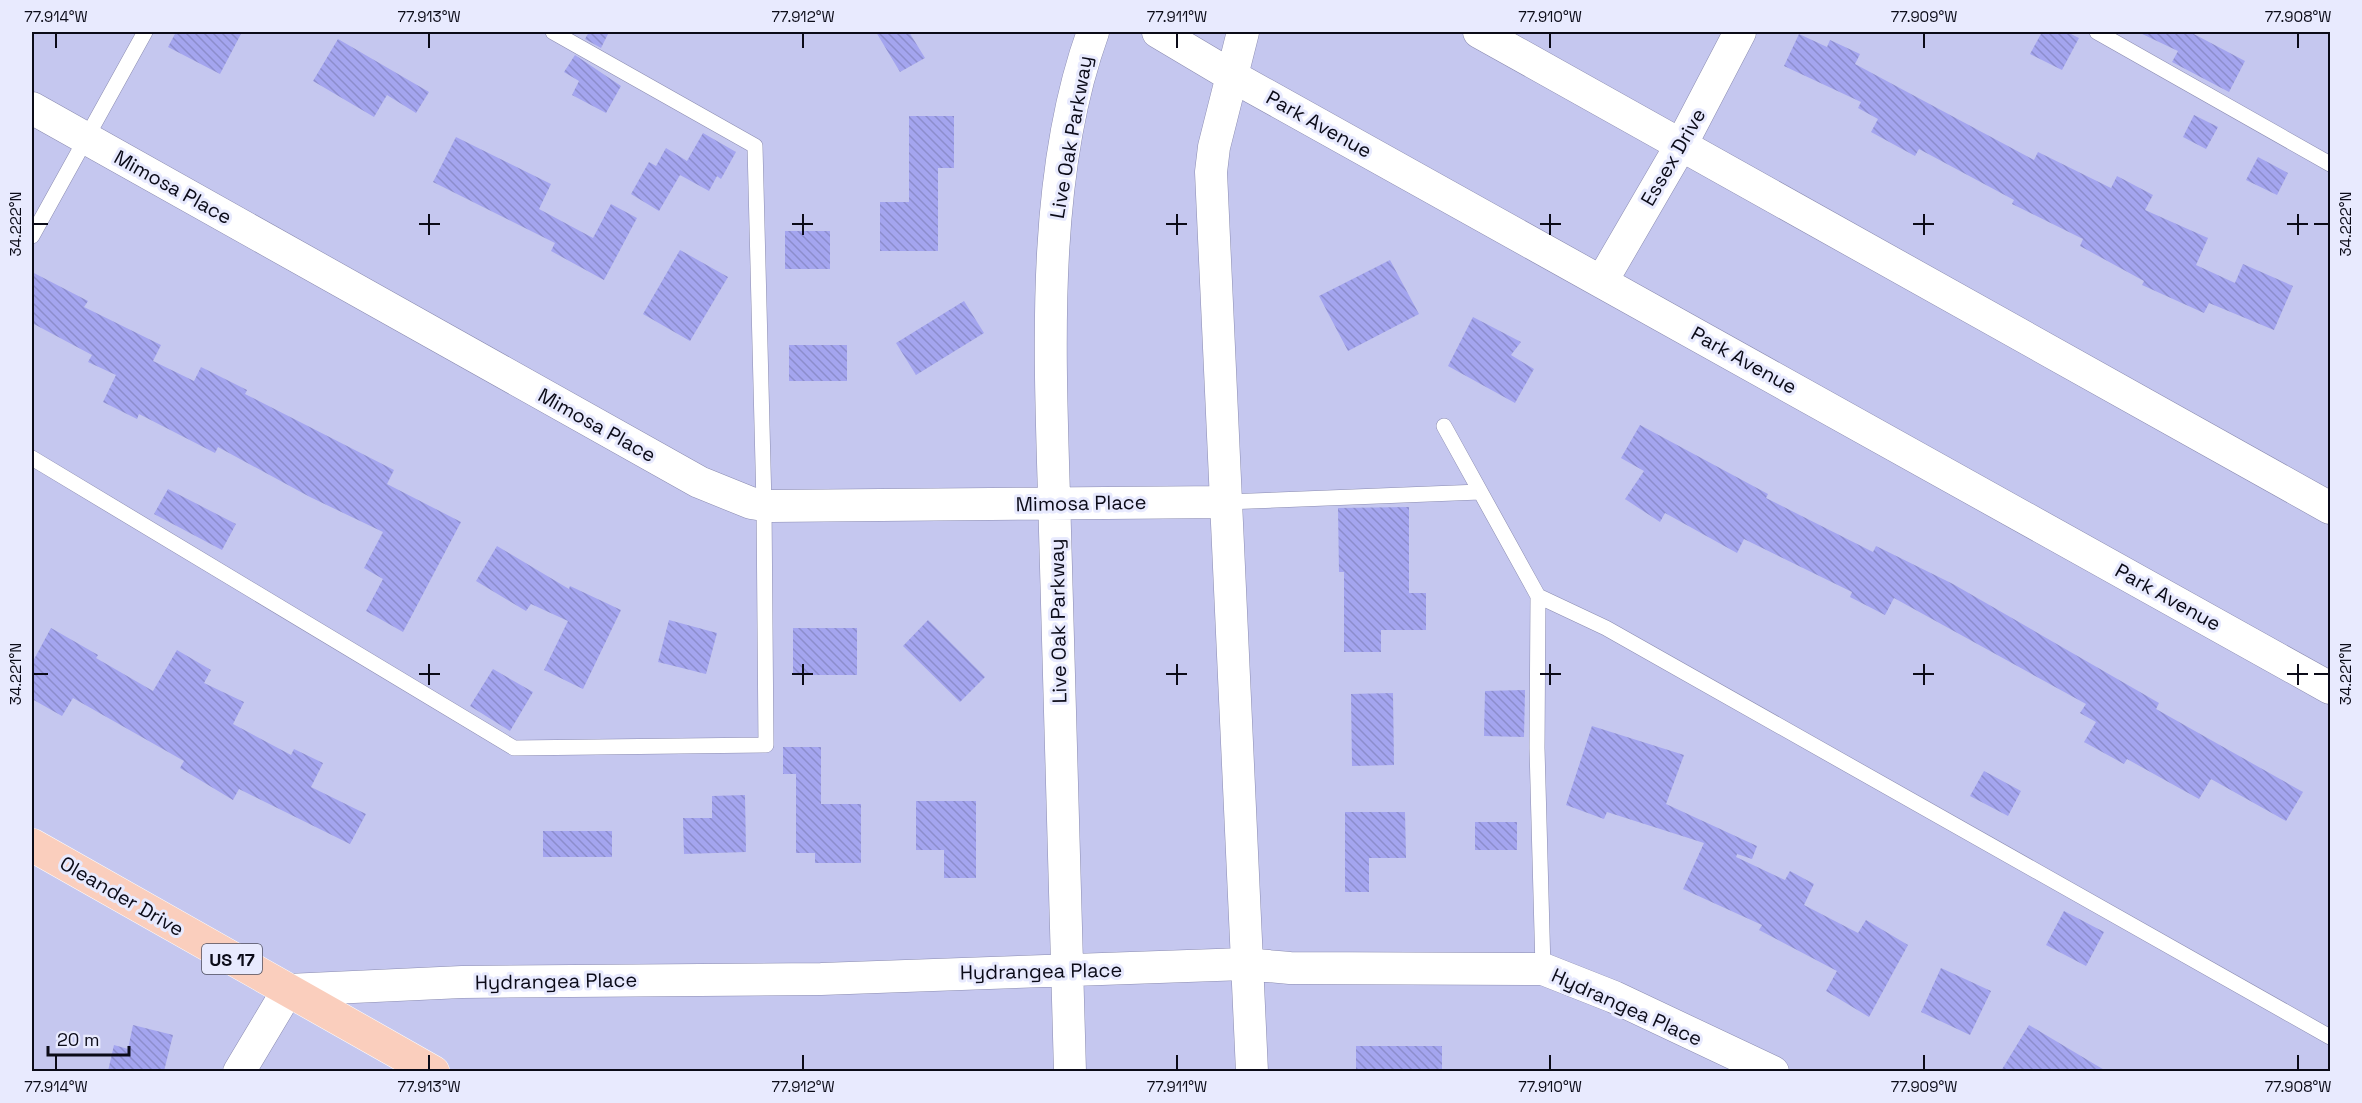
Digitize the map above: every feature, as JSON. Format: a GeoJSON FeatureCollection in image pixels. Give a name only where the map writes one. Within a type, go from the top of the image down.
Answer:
{"type":"FeatureCollection","features":[{"type":"Feature","properties":{"kind":"main road","name":"Oleander Drive"},"geometry":{"type":"LineString","coordinates":[[32,845],[433,1071]]}},
{"type":"Feature","properties":{"kind":"street","name":"Live Oak Parkway"},"geometry":{"type":"LineString","coordinates":[[1070,1071],[1051,275],[1054,231],[1067,135],[1083,60],[1094,32]]}},
{"type":"Feature","properties":{"kind":"street","name":"Park Avenue"},"geometry":{"type":"LineString","coordinates":[[1158,32],[1232,76],[2331,688]]}},
{"type":"Feature","properties":{"kind":"street"},"geometry":{"type":"LineString","coordinates":[[1243,32],[1214,147],[1211,172],[1222,373],[1225,502],[1245,964],[1252,1071]]}},
{"type":"Feature","properties":{"kind":"street"},"geometry":{"type":"LineString","coordinates":[[1479,32],[2331,508]]}},
{"type":"Feature","properties":{"kind":"street","name":"Essex Drive"},"geometry":{"type":"LineString","coordinates":[[1602,281],[1681,145],[1740,32]]}},
{"type":"Feature","properties":{"kind":"street","name":"Mimosa Place"},"geometry":{"type":"LineString","coordinates":[[32,108],[724,494],[764,505],[1225,502]]}},
{"type":"Feature","properties":{"kind":"street","name":"Hydrangea Place"},"geometry":{"type":"LineString","coordinates":[[288,990],[462,982],[821,979],[1245,964],[1290,968],[1543,969],[1614,997],[1773,1071]]}},
{"type":"Feature","properties":{"kind":"street"},"geometry":{"type":"LineString","coordinates":[[239,1071],[288,990]]}},
{"type":"Feature","properties":{"kind":"lane"},"geometry":{"type":"LineString","coordinates":[[32,236],[145,32]]}},
{"type":"Feature","properties":{"kind":"lane"},"geometry":{"type":"LineString","coordinates":[[32,458],[514,748],[766,744],[764,505],[755,146],[554,32]]}},
{"type":"Feature","properties":{"kind":"lane"},"geometry":{"type":"LineString","coordinates":[[2097,32],[2331,164]]}},
{"type":"Feature","properties":{"kind":"lane"},"geometry":{"type":"LineString","coordinates":[[1444,426],[1538,596],[1537,748],[1543,969]]}},
{"type":"Feature","properties":{"kind":"lane"},"geometry":{"type":"LineString","coordinates":[[1225,502],[1480,492]]}},
{"type":"Feature","properties":{"kind":"lane"},"geometry":{"type":"LineString","coordinates":[[1538,596],[1605,628],[2331,1037]]}},
{"type":"Feature","properties":{"kind":"building"},"geometry":{"type":"Polygon","coordinates":[[[176,32],[242,32],[220,74],[168,47],[176,32]]]}},
{"type":"Feature","properties":{"kind":"building"},"geometry":{"type":"Polygon","coordinates":[[[589,32],[609,32],[601,48],[585,39],[589,32]]]}},
{"type":"Feature","properties":{"kind":"building"},"geometry":{"type":"Polygon","coordinates":[[[876,32],[909,32],[925,58],[900,72],[876,32]]]}},
{"type":"Feature","properties":{"kind":"building"},"geometry":{"type":"Polygon","coordinates":[[[2042,32],[2067,32],[2079,38],[2062,70],[2030,54],[2042,32]]]}},
{"type":"Feature","properties":{"kind":"building"},"geometry":{"type":"Polygon","coordinates":[[[2138,32],[2190,32],[2245,61],[2229,92],[2172,62],[2178,51],[2138,32]]]}},
{"type":"Feature","properties":{"kind":"building"},"geometry":{"type":"Polygon","coordinates":[[[1799,34],[1827,47],[1830,40],[1860,54],[1855,64],[2034,160],[2038,152],[2111,188],[2117,176],[2153,195],[2145,210],[2208,238],[2196,265],[2235,283],[2243,264],[2293,286],[2274,330],[2209,303],[2204,313],[2142,285],[2144,281],[2080,246],[2083,239],[2012,204],[2014,200],[1919,149],[1915,156],[1871,132],[1878,119],[1858,108],[1861,102],[1784,66],[1799,34]]]}},
{"type":"Feature","properties":{"kind":"building"},"geometry":{"type":"Polygon","coordinates":[[[338,39],[429,92],[416,113],[387,95],[374,117],[313,81],[338,39]]]}},
{"type":"Feature","properties":{"kind":"building"},"geometry":{"type":"Polygon","coordinates":[[[575,55],[621,86],[606,113],[572,95],[579,81],[564,72],[575,55]]]}},
{"type":"Feature","properties":{"kind":"building"},"geometry":{"type":"Polygon","coordinates":[[[2194,115],[2218,127],[2206,149],[2183,137],[2194,115]]]}},
{"type":"Feature","properties":{"kind":"building"},"geometry":{"type":"Polygon","coordinates":[[[909,116],[954,116],[954,168],[938,168],[938,251],[880,251],[880,202],[909,202],[909,116]]]}},
{"type":"Feature","properties":{"kind":"building"},"geometry":{"type":"Polygon","coordinates":[[[703,133],[736,152],[721,179],[717,176],[709,191],[680,175],[659,211],[631,194],[649,162],[656,166],[666,148],[687,161],[703,133]]]}},
{"type":"Feature","properties":{"kind":"building"},"geometry":{"type":"Polygon","coordinates":[[[456,137],[551,184],[539,209],[593,238],[611,204],[637,218],[604,280],[551,251],[555,243],[433,182],[456,137]]]}},
{"type":"Feature","properties":{"kind":"building"},"geometry":{"type":"Polygon","coordinates":[[[2258,157],[2288,173],[2277,195],[2246,180],[2258,157]]]}},
{"type":"Feature","properties":{"kind":"building"},"geometry":{"type":"Polygon","coordinates":[[[785,231],[830,231],[830,269],[785,269],[785,231]]]}},
{"type":"Feature","properties":{"kind":"building"},"geometry":{"type":"Polygon","coordinates":[[[680,250],[728,277],[690,341],[643,314],[680,250]]]}},
{"type":"Feature","properties":{"kind":"building"},"geometry":{"type":"Polygon","coordinates":[[[1390,260],[1419,314],[1348,351],[1319,296],[1390,260]]]}},
{"type":"Feature","properties":{"kind":"building"},"geometry":{"type":"Polygon","coordinates":[[[32,272],[88,301],[84,307],[161,345],[153,361],[194,381],[201,367],[247,390],[245,394],[394,470],[387,484],[461,522],[403,632],[366,611],[383,579],[364,568],[383,532],[310,497],[218,447],[215,453],[139,414],[137,419],[103,402],[116,375],[88,362],[92,355],[32,323],[32,272]]]}},
{"type":"Feature","properties":{"kind":"building"},"geometry":{"type":"Polygon","coordinates":[[[964,301],[984,333],[916,375],[896,343],[964,301]]]}},
{"type":"Feature","properties":{"kind":"building"},"geometry":{"type":"Polygon","coordinates":[[[1473,317],[1521,342],[1511,355],[1534,369],[1515,403],[1448,366],[1473,317]]]}},
{"type":"Feature","properties":{"kind":"building"},"geometry":{"type":"Polygon","coordinates":[[[789,345],[847,345],[847,381],[789,381],[789,345]]]}},
{"type":"Feature","properties":{"kind":"building"},"geometry":{"type":"Polygon","coordinates":[[[1640,425],[1768,494],[1766,498],[1873,552],[1876,546],[1953,584],[2159,703],[2156,709],[2303,792],[2286,821],[2211,779],[2199,799],[2127,759],[2124,764],[2084,742],[2096,722],[2080,713],[2086,704],[1894,598],[1885,615],[1850,597],[1852,592],[1744,539],[1737,553],[1665,513],[1660,522],[1625,499],[1644,471],[1621,458],[1640,425]]]}},
{"type":"Feature","properties":{"kind":"building"},"geometry":{"type":"Polygon","coordinates":[[[168,489],[236,524],[222,550],[154,514],[168,489]]]}},
{"type":"Feature","properties":{"kind":"building"},"geometry":{"type":"Polygon","coordinates":[[[1409,507],[1409,593],[1426,593],[1426,630],[1381,630],[1381,652],[1344,652],[1344,572],[1339,572],[1338,508],[1409,507]]]}},
{"type":"Feature","properties":{"kind":"building"},"geometry":{"type":"Polygon","coordinates":[[[497,546],[569,589],[570,586],[621,610],[583,689],[544,670],[568,621],[531,604],[526,611],[476,581],[497,546]]]}},
{"type":"Feature","properties":{"kind":"building"},"geometry":{"type":"Polygon","coordinates":[[[669,620],[717,633],[706,674],[658,662],[669,620]]]}},
{"type":"Feature","properties":{"kind":"building"},"geometry":{"type":"Polygon","coordinates":[[[928,620],[985,677],[960,702],[903,646],[928,620]]]}},
{"type":"Feature","properties":{"kind":"building"},"geometry":{"type":"Polygon","coordinates":[[[51,628],[98,655],[96,658],[153,691],[177,650],[211,670],[204,683],[244,702],[233,724],[291,755],[294,749],[323,763],[311,787],[366,814],[350,844],[239,789],[233,800],[180,768],[184,761],[73,698],[62,716],[32,699],[32,663],[51,628]]]}},
{"type":"Feature","properties":{"kind":"building"},"geometry":{"type":"Polygon","coordinates":[[[793,628],[857,628],[857,675],[793,675],[793,628]]]}},
{"type":"Feature","properties":{"kind":"building"},"geometry":{"type":"Polygon","coordinates":[[[493,669],[533,692],[510,731],[470,706],[493,669]]]}},
{"type":"Feature","properties":{"kind":"building"},"geometry":{"type":"Polygon","coordinates":[[[1525,690],[1524,737],[1484,736],[1485,691],[1525,690]]]}},
{"type":"Feature","properties":{"kind":"building"},"geometry":{"type":"Polygon","coordinates":[[[1393,693],[1394,765],[1352,766],[1351,694],[1393,693]]]}},
{"type":"Feature","properties":{"kind":"building"},"geometry":{"type":"Polygon","coordinates":[[[1592,726],[1684,755],[1666,804],[1757,846],[1752,859],[1737,854],[1736,857],[1785,880],[1790,871],[1814,884],[1804,905],[1858,933],[1866,920],[1908,945],[1869,1017],[1826,991],[1837,971],[1759,930],[1762,925],[1683,889],[1704,843],[1607,812],[1604,819],[1566,805],[1592,726]]]}},
{"type":"Feature","properties":{"kind":"building"},"geometry":{"type":"Polygon","coordinates":[[[783,747],[821,747],[821,804],[861,804],[861,863],[815,863],[815,853],[796,853],[796,774],[783,774],[783,747]]]}},
{"type":"Feature","properties":{"kind":"building"},"geometry":{"type":"Polygon","coordinates":[[[1984,771],[2021,791],[2008,816],[1970,796],[1984,771]]]}},
{"type":"Feature","properties":{"kind":"building"},"geometry":{"type":"Polygon","coordinates":[[[745,795],[746,852],[684,854],[683,818],[712,818],[712,796],[745,795]]]}},
{"type":"Feature","properties":{"kind":"building"},"geometry":{"type":"Polygon","coordinates":[[[916,801],[976,801],[976,878],[944,878],[944,850],[916,850],[916,801]]]}},
{"type":"Feature","properties":{"kind":"building"},"geometry":{"type":"Polygon","coordinates":[[[1345,812],[1405,812],[1406,858],[1369,858],[1369,892],[1345,892],[1345,812]]]}},
{"type":"Feature","properties":{"kind":"building"},"geometry":{"type":"Polygon","coordinates":[[[1475,822],[1517,822],[1517,850],[1475,850],[1475,822]]]}},
{"type":"Feature","properties":{"kind":"building"},"geometry":{"type":"Polygon","coordinates":[[[543,831],[612,831],[612,857],[543,857],[543,831]]]}},
{"type":"Feature","properties":{"kind":"building"},"geometry":{"type":"Polygon","coordinates":[[[2064,911],[2104,932],[2086,966],[2046,945],[2064,911]]]}},
{"type":"Feature","properties":{"kind":"building"},"geometry":{"type":"Polygon","coordinates":[[[1941,968],[1991,991],[1970,1035],[1921,1012],[1941,968]]]}},
{"type":"Feature","properties":{"kind":"building"},"geometry":{"type":"Polygon","coordinates":[[[133,1025],[173,1035],[164,1071],[108,1071],[114,1045],[128,1049],[133,1025]]]}},
{"type":"Feature","properties":{"kind":"building"},"geometry":{"type":"Polygon","coordinates":[[[2029,1025],[2106,1071],[2001,1071],[2029,1025]]]}},
{"type":"Feature","properties":{"kind":"building"},"geometry":{"type":"Polygon","coordinates":[[[1356,1046],[1442,1046],[1442,1071],[1356,1071],[1356,1046]]]}}]}
